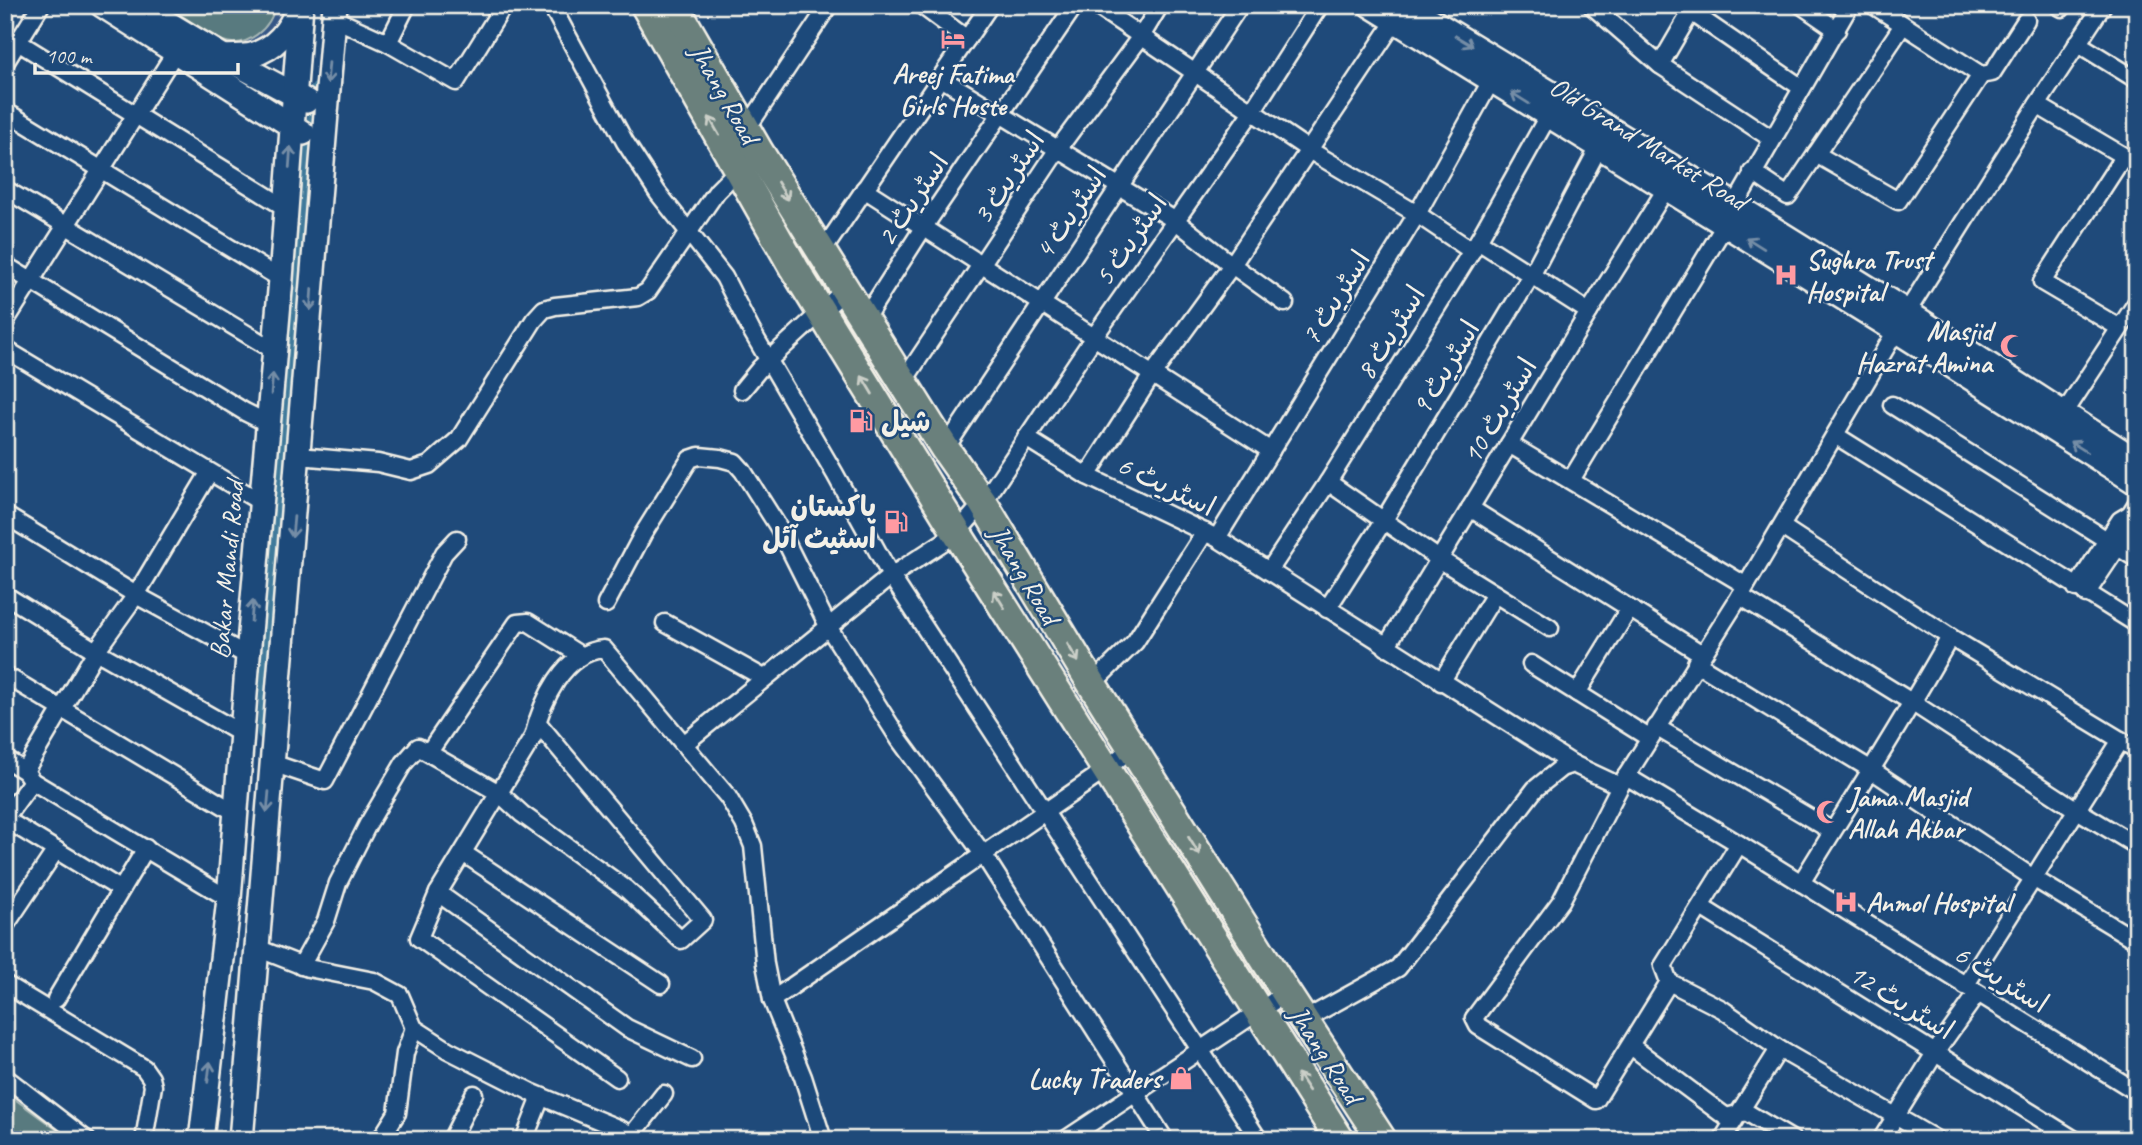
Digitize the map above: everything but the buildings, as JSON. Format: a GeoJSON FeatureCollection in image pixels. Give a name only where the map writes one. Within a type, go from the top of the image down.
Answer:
{"type":"FeatureCollection","features":[{"type":"Feature","properties":{"kind":"highway","name":"Jhang Road"},"geometry":{"type":"LineString","coordinates":[[645,5],[822,252],[945,449],[983,503],[1092,684],[1286,993],[1382,1140]]}},
{"type":"Feature","properties":{"kind":"highway","name":"Jhang Road"},"geometry":{"type":"LineString","coordinates":[[674,5],[748,150],[794,268],[957,533],[1340,1140]]}},
{"type":"Feature","properties":{"kind":"main road"},"geometry":{"type":"LineString","coordinates":[[102,5],[323,144]]}},
{"type":"Feature","properties":{"kind":"main road"},"geometry":{"type":"LineString","coordinates":[[138,5],[225,57],[325,111]]}},
{"type":"Feature","properties":{"kind":"main road"},"geometry":{"type":"LineString","coordinates":[[225,57],[252,55],[277,42],[294,21],[300,5]]}},
{"type":"Feature","properties":{"kind":"main road","name":"Bakar Mandi Road"},"geometry":{"type":"LineString","coordinates":[[201,1140],[229,899],[281,279],[300,5]]}},
{"type":"Feature","properties":{"kind":"main road","name":"Old Grand Market Road"},"geometry":{"type":"LineString","coordinates":[[1370,5],[1400,13],[1902,321]]}},
{"type":"Feature","properties":{"kind":"main road"},"geometry":{"type":"LineString","coordinates":[[241,1140],[334,12]]}},
{"type":"Feature","properties":{"kind":"main road","name":"Old Grand Market Road"},"geometry":{"type":"LineString","coordinates":[[1400,13],[1491,81],[1667,189],[1730,215]]}},
{"type":"Feature","properties":{"kind":"main road"},"geometry":{"type":"LineString","coordinates":[[1902,321],[2137,461]]}},
{"type":"Feature","properties":{"kind":"main road"},"geometry":{"type":"LineString","coordinates":[[1902,321],[2137,483]]}},
{"type":"Feature","properties":{"kind":"main road"},"geometry":{"type":"LineString","coordinates":[[246,684],[279,686]]}},
{"type":"Feature","properties":{"kind":"street"},"geometry":{"type":"LineString","coordinates":[[5,64],[12,38],[41,5]]}},
{"type":"Feature","properties":{"kind":"street"},"geometry":{"type":"LineString","coordinates":[[388,43],[407,5]]}},
{"type":"Feature","properties":{"kind":"street"},"geometry":{"type":"LineString","coordinates":[[334,12],[456,82],[504,5]]}},
{"type":"Feature","properties":{"kind":"street"},"geometry":{"type":"LineString","coordinates":[[551,5],[625,142],[658,193],[724,277],[891,576],[1259,1140]]}},
{"type":"Feature","properties":{"kind":"street"},"geometry":{"type":"LineString","coordinates":[[299,456],[378,463],[411,471],[429,465],[459,439],[534,320],[544,309],[638,297],[648,291],[748,150],[829,5]]}},
{"type":"Feature","properties":{"kind":"street"},"geometry":{"type":"LineString","coordinates":[[921,5],[967,39]]}},
{"type":"Feature","properties":{"kind":"street"},"geometry":{"type":"LineString","coordinates":[[822,252],[990,5]]}},
{"type":"Feature","properties":{"kind":"street","name":"اسٹریٹ 2"},"geometry":{"type":"LineString","coordinates":[[864,320],[923,228],[1075,5]]}},
{"type":"Feature","properties":{"kind":"street"},"geometry":{"type":"LineString","coordinates":[[1095,5],[1309,150],[1417,214],[1532,274],[1589,312]]}},
{"type":"Feature","properties":{"kind":"street","name":"اسٹریٹ 3"},"geometry":{"type":"LineString","coordinates":[[903,382],[1058,149],[1142,35],[1160,5]]}},
{"type":"Feature","properties":{"kind":"street","name":"اسٹریٹ 4"},"geometry":{"type":"LineString","coordinates":[[945,449],[1240,5]]}},
{"type":"Feature","properties":{"kind":"street","name":"اسٹریٹ 5"},"geometry":{"type":"LineString","coordinates":[[684,744],[891,576],[957,533],[983,503],[1094,337],[1253,110],[1320,5]]}},
{"type":"Feature","properties":{"kind":"street"},"geometry":{"type":"LineString","coordinates":[[1591,5],[1660,65],[1772,139]]}},
{"type":"Feature","properties":{"kind":"street"},"geometry":{"type":"LineString","coordinates":[[1801,5],[1837,30]]}},
{"type":"Feature","properties":{"kind":"street"},"geometry":{"type":"LineString","coordinates":[[1571,480],[1730,215],[1752,172],[1850,5]]}},
{"type":"Feature","properties":{"kind":"street"},"geometry":{"type":"LineString","coordinates":[[1873,5],[1981,75],[1992,73],[2026,20]]}},
{"type":"Feature","properties":{"kind":"street"},"geometry":{"type":"LineString","coordinates":[[1669,982],[1596,1100],[1478,1026],[1474,1018],[1561,901],[1623,781],[1782,527],[1902,321],[2102,5]]}},
{"type":"Feature","properties":{"kind":"street"},"geometry":{"type":"LineString","coordinates":[[1660,65],[1689,8],[1802,88]]}},
{"type":"Feature","properties":{"kind":"street","name":"اسٹریٹ 6"},"geometry":{"type":"LineString","coordinates":[[1400,13],[1232,265],[1152,375],[1087,476],[1211,535],[1573,764],[1623,781],[1739,844],[2137,1092]]}},
{"type":"Feature","properties":{"kind":"street"},"geometry":{"type":"LineString","coordinates":[[1752,172],[1788,196],[1903,24]]}},
{"type":"Feature","properties":{"kind":"street"},"geometry":{"type":"LineString","coordinates":[[12,38],[286,208]]}},
{"type":"Feature","properties":{"kind":"street"},"geometry":{"type":"LineString","coordinates":[[2077,43],[2137,80]]}},
{"type":"Feature","properties":{"kind":"street"},"geometry":{"type":"LineString","coordinates":[[5,322],[176,51]]}},
{"type":"Feature","properties":{"kind":"street"},"geometry":{"type":"LineString","coordinates":[[1816,154],[1898,201],[1981,75]]}},
{"type":"Feature","properties":{"kind":"street"},"geometry":{"type":"LineString","coordinates":[[940,78],[1175,220],[1285,303]]}},
{"type":"Feature","properties":{"kind":"street","name":"اسٹریٹ 7"},"geometry":{"type":"LineString","coordinates":[[1092,684],[1135,642],[1271,451],[1417,214],[1491,81]]}},
{"type":"Feature","properties":{"kind":"street"},"geometry":{"type":"LineString","coordinates":[[2037,105],[2130,160],[2042,282],[2120,328]]}},
{"type":"Feature","properties":{"kind":"street"},"geometry":{"type":"LineString","coordinates":[[5,111],[281,279]]}},
{"type":"Feature","properties":{"kind":"street","name":"اسٹریٹ 8"},"geometry":{"type":"LineString","coordinates":[[1269,571],[1328,482],[1475,246],[1548,116]]}},
{"type":"Feature","properties":{"kind":"street","name":"اسٹریٹ 9"},"geometry":{"type":"LineString","coordinates":[[1327,609],[1384,520],[1532,274],[1599,147]]}},
{"type":"Feature","properties":{"kind":"street"},"geometry":{"type":"LineString","coordinates":[[5,189],[275,351]]}},
{"type":"Feature","properties":{"kind":"street","name":"اسٹریٹ 10"},"geometry":{"type":"LineString","coordinates":[[1386,647],[1589,312],[1667,189]]}},
{"type":"Feature","properties":{"kind":"street"},"geometry":{"type":"LineString","coordinates":[[864,190],[1271,451]]}},
{"type":"Feature","properties":{"kind":"street"},"geometry":{"type":"LineString","coordinates":[[5,265],[244,412],[269,424]]}},
{"type":"Feature","properties":{"kind":"street"},"geometry":{"type":"LineString","coordinates":[[742,390],[760,368],[846,289]]}},
{"type":"Feature","properties":{"kind":"street"},"geometry":{"type":"LineString","coordinates":[[2063,415],[2137,302]]}},
{"type":"Feature","properties":{"kind":"street"},"geometry":{"type":"LineString","coordinates":[[5,349],[262,503]]}},
{"type":"Feature","properties":{"kind":"street"},"geometry":{"type":"LineString","coordinates":[[1892,405],[2137,559]]}},
{"type":"Feature","properties":{"kind":"street"},"geometry":{"type":"LineString","coordinates":[[1835,435],[2137,624]]}},
{"type":"Feature","properties":{"kind":"street"},"geometry":{"type":"LineString","coordinates":[[1026,438],[1087,476]]}},
{"type":"Feature","properties":{"kind":"street"},"geometry":{"type":"LineString","coordinates":[[1509,444],[1571,480],[2077,810],[2137,846]]}},
{"type":"Feature","properties":{"kind":"street"},"geometry":{"type":"LineString","coordinates":[[606,604],[643,534],[690,459],[699,456],[735,463],[779,528],[829,628],[900,739],[983,854],[1165,1140]]}},
{"type":"Feature","properties":{"kind":"street"},"geometry":{"type":"LineString","coordinates":[[120,889],[5,818],[62,709],[96,651],[136,595],[209,473]]}},
{"type":"Feature","properties":{"kind":"street"},"geometry":{"type":"LineString","coordinates":[[1328,482],[1439,559],[1550,628]]}},
{"type":"Feature","properties":{"kind":"street"},"geometry":{"type":"LineString","coordinates":[[1470,508],[1629,608],[1699,659],[2034,878],[2137,941]]}},
{"type":"Feature","properties":{"kind":"street"},"geometry":{"type":"LineString","coordinates":[[2081,591],[2112,543],[2131,527],[2133,509]]}},
{"type":"Feature","properties":{"kind":"street"},"geometry":{"type":"LineString","coordinates":[[5,515],[136,595],[248,656]]}},
{"type":"Feature","properties":{"kind":"street"},"geometry":{"type":"LineString","coordinates":[[1782,527],[1950,637],[2137,750]]}},
{"type":"Feature","properties":{"kind":"street"},"geometry":{"type":"LineString","coordinates":[[272,763],[325,781],[444,553],[457,539]]}},
{"type":"Feature","properties":{"kind":"street"},"geometry":{"type":"LineString","coordinates":[[1441,682],[1495,594]]}},
{"type":"Feature","properties":{"kind":"street"},"geometry":{"type":"LineString","coordinates":[[5,596],[242,734]]}},
{"type":"Feature","properties":{"kind":"street"},"geometry":{"type":"LineString","coordinates":[[1577,693],[1629,608]]}},
{"type":"Feature","properties":{"kind":"street"},"geometry":{"type":"LineString","coordinates":[[429,752],[517,623],[528,622],[580,655]]}},
{"type":"Feature","properties":{"kind":"street"},"geometry":{"type":"LineString","coordinates":[[665,623],[764,678]]}},
{"type":"Feature","properties":{"kind":"street"},"geometry":{"type":"LineString","coordinates":[[1801,883],[1913,703],[1950,637]]}},
{"type":"Feature","properties":{"kind":"street"},"geometry":{"type":"LineString","coordinates":[[617,1078],[419,938],[438,893],[533,737],[540,708],[571,662],[580,655],[604,649],[728,797],[744,824],[753,846],[772,1000],[803,1077],[823,1140]]}},
{"type":"Feature","properties":{"kind":"street"},"geometry":{"type":"LineString","coordinates":[[1531,664],[1577,693],[1832,831]]}},
{"type":"Feature","properties":{"kind":"street"},"geometry":{"type":"LineString","coordinates":[[5,675],[236,813]]}},
{"type":"Feature","properties":{"kind":"street"},"geometry":{"type":"LineString","coordinates":[[301,966],[326,921],[338,883],[368,824],[418,747],[499,793],[522,814],[626,888],[681,940],[703,920],[537,722]]}},
{"type":"Feature","properties":{"kind":"street"},"geometry":{"type":"LineString","coordinates":[[1881,1140],[1935,1053],[2034,878],[2121,740]]}},
{"type":"Feature","properties":{"kind":"street"},"geometry":{"type":"LineString","coordinates":[[772,1000],[1107,769],[1132,747]]}},
{"type":"Feature","properties":{"kind":"street"},"geometry":{"type":"LineString","coordinates":[[5,759],[229,899]]}},
{"type":"Feature","properties":{"kind":"street"},"geometry":{"type":"LineString","coordinates":[[1304,1020],[1398,968],[1535,789],[1561,768],[1573,764]]}},
{"type":"Feature","properties":{"kind":"street"},"geometry":{"type":"LineString","coordinates":[[1739,844],[1662,966],[1669,982],[1722,1009],[1779,1049],[1937,1140]]}},
{"type":"Feature","properties":{"kind":"street"},"geometry":{"type":"LineString","coordinates":[[56,999],[146,848]]}},
{"type":"Feature","properties":{"kind":"street"},"geometry":{"type":"LineString","coordinates":[[5,926],[56,850]]}},
{"type":"Feature","properties":{"kind":"street"},"geometry":{"type":"LineString","coordinates":[[463,853],[661,984]]}},
{"type":"Feature","properties":{"kind":"street"},"geometry":{"type":"LineString","coordinates":[[438,893],[628,1028],[692,1059]]}},
{"type":"Feature","properties":{"kind":"street","name":"اسٹریٹ 12"},"geometry":{"type":"LineString","coordinates":[[1701,907],[2075,1140]]}},
{"type":"Feature","properties":{"kind":"street"},"geometry":{"type":"LineString","coordinates":[[257,948],[301,966],[374,981],[400,995],[414,1028],[448,1050],[541,1097],[632,1138],[663,1094]]}},
{"type":"Feature","properties":{"kind":"street"},"geometry":{"type":"LineString","coordinates":[[5,984],[144,1068],[153,1086],[144,1140]]}},
{"type":"Feature","properties":{"kind":"street"},"geometry":{"type":"LineString","coordinates":[[1065,1140],[1286,993]]}},
{"type":"Feature","properties":{"kind":"street"},"geometry":{"type":"LineString","coordinates":[[380,1140],[397,1113],[405,1053],[414,1028]]}},
{"type":"Feature","properties":{"kind":"street"},"geometry":{"type":"LineString","coordinates":[[1631,1046],[1726,1117],[1746,1111],[1793,1140]]}},
{"type":"Feature","properties":{"kind":"street"},"geometry":{"type":"LineString","coordinates":[[1722,1140],[1779,1049]]}},
{"type":"Feature","properties":{"kind":"street"},"geometry":{"type":"LineString","coordinates":[[5,1077],[71,1135],[87,1140]]}},
{"type":"Feature","properties":{"kind":"street"},"geometry":{"type":"LineString","coordinates":[[451,1140],[474,1094]]}},
{"type":"Feature","properties":{"kind":"street"},"geometry":{"type":"LineString","coordinates":[[523,1140],[541,1097]]}},
{"type":"Feature","properties":{"kind":"shaded area"},"geometry":{"type":"Polygon","coordinates":[[[154,5],[283,5],[282,15],[268,33],[253,43],[236,45],[221,44],[154,5]]]}},
{"type":"Feature","properties":{"kind":"green space"},"geometry":{"type":"Polygon","coordinates":[[[166,5],[275,5],[269,21],[257,35],[232,43],[208,33],[166,5]]]}},
{"type":"Feature","properties":{"kind":"green space"},"geometry":{"type":"Polygon","coordinates":[[[5,1092],[68,1138],[68,1140],[5,1140],[5,1092]]]}},
{"type":"Feature","properties":{"kind":"waterway"},"geometry":{"type":"LineString","coordinates":[[264,733],[279,494],[317,90]]}},
{"type":"Feature","properties":{"kind":"place","name":"Areej Fatima Girls Hoste"},"geometry":{"type":"Point","coordinates":[953,39]}},
{"type":"Feature","properties":{"kind":"place","name":"Sughra Trust Hospital"},"geometry":{"type":"Point","coordinates":[1786,275]}},
{"type":"Feature","properties":{"kind":"place","name":"Masjid Hazrat Amina"},"geometry":{"type":"Point","coordinates":[2012,346]}},
{"type":"Feature","properties":{"kind":"place","name":"شیل"},"geometry":{"type":"Point","coordinates":[861,421]}},
{"type":"Feature","properties":{"kind":"place","name":"پاکستان اسٹیٹ آئل"},"geometry":{"type":"Point","coordinates":[896,522]}},
{"type":"Feature","properties":{"kind":"place","name":"Jama Masjid Allah Akbar"},"geometry":{"type":"Point","coordinates":[1828,812]}},
{"type":"Feature","properties":{"kind":"place","name":"Anmol Hospital"},"geometry":{"type":"Point","coordinates":[1846,902]}},
{"type":"Feature","properties":{"kind":"place","name":"Lucky Traders"},"geometry":{"type":"Point","coordinates":[1181,1078]}}]}
